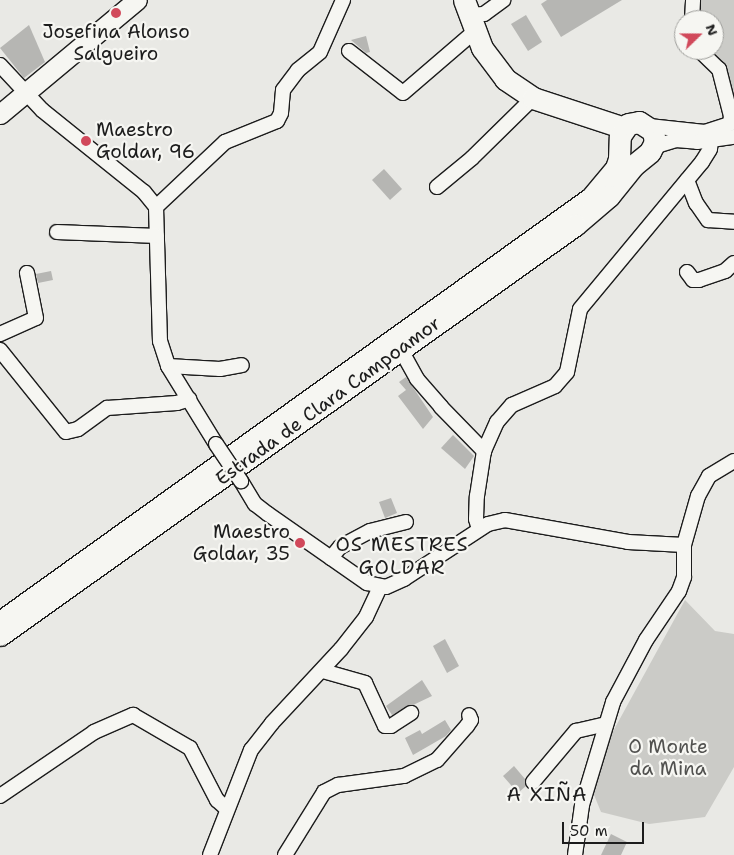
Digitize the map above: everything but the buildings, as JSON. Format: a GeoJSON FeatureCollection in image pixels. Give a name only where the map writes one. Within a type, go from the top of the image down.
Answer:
{"type":"FeatureCollection","features":[{"type":"Feature","properties":{"kind":"main road"},"geometry":{"type":"LineString","coordinates":[[0,114],[137,0]]}},
{"type":"Feature","properties":{"kind":"main road"},"geometry":{"type":"LineString","coordinates":[[468,16],[492,65],[505,79],[533,98],[622,136],[628,154],[649,151],[655,136],[649,126],[639,122],[622,136]]}},
{"type":"Feature","properties":{"kind":"main road","name":"Estrada de Clara Campoamor"},"geometry":{"type":"LineString","coordinates":[[0,622],[591,198],[616,168],[622,136]]}},
{"type":"Feature","properties":{"kind":"main road","name":"Estrada de Clara Campoamor"},"geometry":{"type":"LineString","coordinates":[[0,636],[401,350],[599,206],[649,151]]}},
{"type":"Feature","properties":{"kind":"street"},"geometry":{"type":"LineString","coordinates":[[156,207],[225,142],[277,121],[281,113],[283,90],[298,70],[320,52],[343,0]]}},
{"type":"Feature","properties":{"kind":"street"},"geometry":{"type":"LineString","coordinates":[[349,51],[403,93],[468,16],[484,14],[503,0]]}},
{"type":"Feature","properties":{"kind":"street"},"geometry":{"type":"LineString","coordinates":[[649,151],[676,140],[712,136],[733,131],[732,116],[719,70],[709,60]]}},
{"type":"Feature","properties":{"kind":"street"},"geometry":{"type":"LineString","coordinates":[[0,65],[25,94],[144,192],[156,207],[160,341],[168,366],[255,504],[331,558],[367,583],[380,587],[404,579],[479,529],[497,521],[514,520],[628,542],[684,545]]}},
{"type":"Feature","properties":{"kind":"street"},"geometry":{"type":"LineString","coordinates":[[437,187],[472,158],[533,98]]}},
{"type":"Feature","properties":{"kind":"street"},"geometry":{"type":"LineString","coordinates":[[649,126],[712,136]]}},
{"type":"Feature","properties":{"kind":"street"},"geometry":{"type":"LineString","coordinates":[[479,529],[476,520],[477,496],[484,450],[496,422],[512,405],[555,386],[567,372],[580,308],[708,154],[712,136]]}},
{"type":"Feature","properties":{"kind":"street"},"geometry":{"type":"LineString","coordinates":[[687,180],[696,202],[708,220],[734,222]]}},
{"type":"Feature","properties":{"kind":"street"},"geometry":{"type":"LineString","coordinates":[[57,232],[157,236]]}},
{"type":"Feature","properties":{"kind":"street"},"geometry":{"type":"LineString","coordinates":[[687,272],[693,280],[699,280],[725,271],[734,263]]}},
{"type":"Feature","properties":{"kind":"street"},"geometry":{"type":"LineString","coordinates":[[0,334],[36,318],[27,273]]}},
{"type":"Feature","properties":{"kind":"street"},"geometry":{"type":"LineString","coordinates":[[0,350],[66,432],[78,430],[107,408],[177,403],[189,399]]}},
{"type":"Feature","properties":{"kind":"street"},"geometry":{"type":"LineString","coordinates":[[401,350],[417,379],[440,407],[484,450]]}},
{"type":"Feature","properties":{"kind":"street"},"geometry":{"type":"LineString","coordinates":[[168,366],[220,369],[242,365]]}},
{"type":"Feature","properties":{"kind":"street"},"geometry":{"type":"LineString","coordinates":[[575,855],[582,805],[613,702],[646,640],[679,591],[684,577],[684,545],[698,496],[709,476],[734,461]]}},
{"type":"Feature","properties":{"kind":"street"},"geometry":{"type":"LineString","coordinates":[[331,558],[340,547],[370,531],[406,522]]}},
{"type":"Feature","properties":{"kind":"street"},"geometry":{"type":"LineString","coordinates":[[210,855],[226,808],[260,737],[323,671],[366,617],[380,587]]}},
{"type":"Feature","properties":{"kind":"street"},"geometry":{"type":"LineString","coordinates":[[323,671],[329,676],[343,675],[365,683],[385,726],[391,726],[412,713]]}},
{"type":"Feature","properties":{"kind":"street"},"geometry":{"type":"LineString","coordinates":[[0,796],[94,732],[133,715],[190,748],[217,800],[226,808]]}},
{"type":"Feature","properties":{"kind":"street"},"geometry":{"type":"LineString","coordinates":[[285,855],[324,792],[338,785],[404,776],[437,760],[445,746],[467,726],[471,720],[469,715]]}},
{"type":"Feature","properties":{"kind":"street"},"geometry":{"type":"LineString","coordinates":[[533,782],[576,731],[606,724]]}},
{"type":"Feature","properties":{"kind":"green space"},"geometry":{"type":"Polygon","coordinates":[[[697,0],[734,0],[734,98],[724,66],[718,60],[724,60],[724,10],[696,10],[697,0]]]}},
{"type":"Feature","properties":{"kind":"green space","name":"O Monte da Mina"},"geometry":{"type":"Polygon","coordinates":[[[685,600],[715,631],[734,634],[734,767],[705,817],[649,824],[601,812],[592,790],[611,735],[685,600]]]}},
{"type":"Feature","properties":{"kind":"place","name":"Josefina Alonso Salgueiro"},"geometry":{"type":"Point","coordinates":[116,13]}},
{"type":"Feature","properties":{"kind":"place","name":"Maestro Goldar, 96"},"geometry":{"type":"Point","coordinates":[86,141]}},
{"type":"Feature","properties":{"kind":"place","name":"Maestro Goldar, 35"},"geometry":{"type":"Point","coordinates":[300,543]}},
{"type":"Feature","properties":{"kind":"district","name":"OS MESTRES GOLDAR"},"geometry":{"type":"Point","coordinates":[402,556]}},
{"type":"Feature","properties":{"kind":"district","name":"A XIÑA"},"geometry":{"type":"Point","coordinates":[547,794]}}]}
